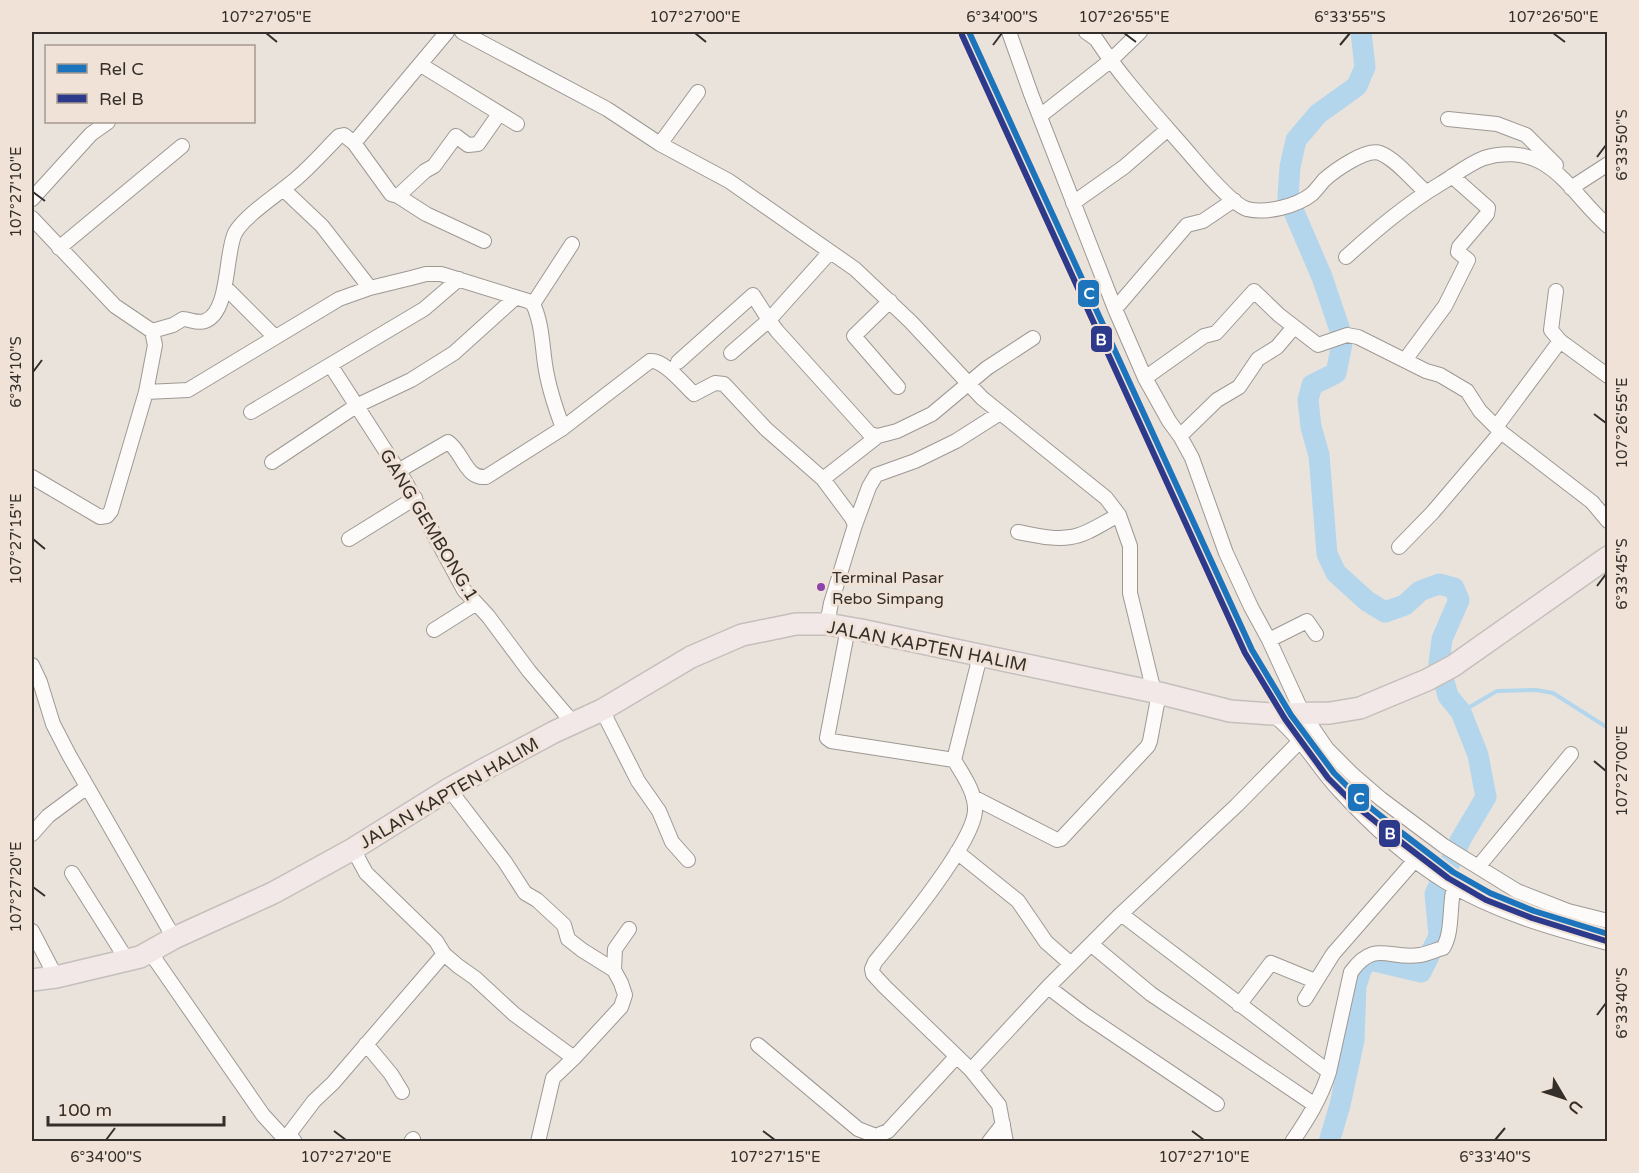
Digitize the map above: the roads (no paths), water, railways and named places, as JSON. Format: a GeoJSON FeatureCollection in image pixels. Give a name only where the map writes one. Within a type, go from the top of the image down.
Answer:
{"type":"FeatureCollection","features":[{"type":"Feature","properties":{"kind":"main road","name":"JALAN KAPTEN HALIM"},"geometry":{"type":"LineString","coordinates":[[32,980],[56,977],[128,960],[150,952],[174,938],[273,893],[352,849],[449,789],[554,732],[602,710],[691,657],[742,635],[796,624],[827,624],[1156,692],[1230,711],[1273,714],[1330,713],[1360,708],[1427,680],[1453,666],[1608,557]]}},
{"type":"Feature","properties":{"kind":"street"},"geometry":{"type":"LineString","coordinates":[[354,143],[447,32]]}},
{"type":"Feature","properties":{"kind":"street"},"geometry":{"type":"LineString","coordinates":[[462,32],[606,109],[660,144],[729,181],[855,269],[890,300],[967,385],[1106,498],[1119,515],[1130,546],[1130,593],[1156,692],[1148,746],[1061,839],[1057,840],[974,797]]}},
{"type":"Feature","properties":{"kind":"street"},"geometry":{"type":"LineString","coordinates":[[1009,32],[1115,309],[1145,378],[1180,436],[1198,472],[1226,552],[1303,714],[1327,749],[1352,774],[1380,799],[1444,846],[1517,891],[1568,911],[1608,921]]}},
{"type":"Feature","properties":{"kind":"street"},"geometry":{"type":"LineString","coordinates":[[1086,32],[1096,39],[1110,61],[1147,107],[1209,176],[1244,208],[1258,211],[1281,209],[1311,194],[1326,178],[1351,160],[1373,152],[1379,153],[1394,163],[1425,192]]}},
{"type":"Feature","properties":{"kind":"street"},"geometry":{"type":"LineString","coordinates":[[1040,116],[1110,61],[1140,32]]}},
{"type":"Feature","properties":{"kind":"street"},"geometry":{"type":"LineString","coordinates":[[421,65],[517,124]]}},
{"type":"Feature","properties":{"kind":"street"},"geometry":{"type":"LineString","coordinates":[[660,144],[698,92]]}},
{"type":"Feature","properties":{"kind":"street"},"geometry":{"type":"LineString","coordinates":[[398,196],[425,171],[434,166],[456,136],[468,145],[478,144],[499,114]]}},
{"type":"Feature","properties":{"kind":"street"},"geometry":{"type":"LineString","coordinates":[[1448,119],[1497,124],[1526,135],[1574,186],[1596,216],[1608,226]]}},
{"type":"Feature","properties":{"kind":"street"},"geometry":{"type":"LineString","coordinates":[[32,198],[91,134],[107,123]]}},
{"type":"Feature","properties":{"kind":"street"},"geometry":{"type":"LineString","coordinates":[[1073,203],[1124,167],[1168,129]]}},
{"type":"Feature","properties":{"kind":"street"},"geometry":{"type":"LineString","coordinates":[[152,331],[173,325],[183,319],[206,321],[216,309],[225,287],[235,233],[244,222],[298,177],[339,136],[344,135],[354,143],[391,194],[426,214],[484,241]]}},
{"type":"Feature","properties":{"kind":"street"},"geometry":{"type":"LineString","coordinates":[[59,248],[182,146]]}},
{"type":"Feature","properties":{"kind":"street"},"geometry":{"type":"LineString","coordinates":[[1346,257],[1399,211],[1425,192],[1484,158],[1523,154],[1543,163],[1574,186]]}},
{"type":"Feature","properties":{"kind":"street"},"geometry":{"type":"LineString","coordinates":[[1574,186],[1608,164]]}},
{"type":"Feature","properties":{"kind":"street"},"geometry":{"type":"LineString","coordinates":[[1405,360],[1445,306],[1468,260],[1458,252],[1459,247],[1487,214],[1488,208],[1452,176]]}},
{"type":"Feature","properties":{"kind":"street"},"geometry":{"type":"LineString","coordinates":[[283,189],[322,226],[370,288]]}},
{"type":"Feature","properties":{"kind":"street"},"geometry":{"type":"LineString","coordinates":[[1115,309],[1187,225],[1203,221],[1234,200]]}},
{"type":"Feature","properties":{"kind":"street"},"geometry":{"type":"LineString","coordinates":[[32,218],[115,306],[152,331],[155,345],[146,392],[111,511],[107,516],[100,518],[32,477]]}},
{"type":"Feature","properties":{"kind":"street"},"geometry":{"type":"LineString","coordinates":[[533,304],[572,244]]}},
{"type":"Feature","properties":{"kind":"street"},"geometry":{"type":"LineString","coordinates":[[731,353],[770,320],[830,252]]}},
{"type":"Feature","properties":{"kind":"street"},"geometry":{"type":"LineString","coordinates":[[146,392],[188,390],[339,299],[370,288],[426,274],[441,274],[459,279],[533,304]]}},
{"type":"Feature","properties":{"kind":"street"},"geometry":{"type":"LineString","coordinates":[[251,412],[424,309],[459,279]]}},
{"type":"Feature","properties":{"kind":"street"},"geometry":{"type":"LineString","coordinates":[[225,287],[275,337]]}},
{"type":"Feature","properties":{"kind":"street"},"geometry":{"type":"LineString","coordinates":[[1145,378],[1204,336],[1216,333],[1254,291],[1318,345],[1347,335],[1358,337],[1440,375],[1467,391],[1480,411],[1498,429],[1592,502],[1608,521]]}},
{"type":"Feature","properties":{"kind":"street"},"geometry":{"type":"LineString","coordinates":[[1556,291],[1550,327],[1560,341],[1608,376]]}},
{"type":"Feature","properties":{"kind":"street"},"geometry":{"type":"LineString","coordinates":[[678,362],[753,296],[777,331],[870,434],[878,436]]}},
{"type":"Feature","properties":{"kind":"street"},"geometry":{"type":"LineString","coordinates":[[272,462],[356,406],[380,397],[411,380],[454,352],[515,297]]}},
{"type":"Feature","properties":{"kind":"street"},"geometry":{"type":"LineString","coordinates":[[890,300],[854,336],[898,387]]}},
{"type":"Feature","properties":{"kind":"street"},"geometry":{"type":"LineString","coordinates":[[533,304],[541,329],[545,365],[552,396],[563,428]]}},
{"type":"Feature","properties":{"kind":"street"},"geometry":{"type":"LineString","coordinates":[[1180,436],[1217,400],[1239,387],[1258,359],[1277,347],[1294,327]]}},
{"type":"Feature","properties":{"kind":"street"},"geometry":{"type":"LineString","coordinates":[[823,479],[878,436],[917,422],[951,399],[987,368],[1033,338]]}},
{"type":"Feature","properties":{"kind":"street"},"geometry":{"type":"LineString","coordinates":[[1400,547],[1433,512],[1498,429],[1560,341]]}},
{"type":"Feature","properties":{"kind":"street"},"geometry":{"type":"LineString","coordinates":[[398,471],[448,442],[473,475],[479,478],[486,477],[563,428],[650,361],[656,360],[694,394],[715,383],[729,387],[766,429],[823,479],[855,525]]}},
{"type":"Feature","properties":{"kind":"street","name":"GANG GEMBONG.1"},"geometry":{"type":"LineString","coordinates":[[331,366],[415,498],[464,590],[488,616],[529,671],[574,724]]}},
{"type":"Feature","properties":{"kind":"street"},"geometry":{"type":"LineString","coordinates":[[827,624],[831,603],[855,525],[869,487],[876,475],[915,461],[945,446],[1000,413]]}},
{"type":"Feature","properties":{"kind":"street"},"geometry":{"type":"LineString","coordinates":[[349,539],[415,498]]}},
{"type":"Feature","properties":{"kind":"street"},"geometry":{"type":"LineString","coordinates":[[1018,532],[1069,538],[1119,515]]}},
{"type":"Feature","properties":{"kind":"street"},"geometry":{"type":"LineString","coordinates":[[434,630],[476,604]]}},
{"type":"Feature","properties":{"kind":"street"},"geometry":{"type":"LineString","coordinates":[[1269,640],[1307,621],[1316,634]]}},
{"type":"Feature","properties":{"kind":"street"},"geometry":{"type":"LineString","coordinates":[[848,628],[827,738],[831,741],[954,760]]}},
{"type":"Feature","properties":{"kind":"street"},"geometry":{"type":"LineString","coordinates":[[980,656],[954,760],[974,797],[975,812],[971,827],[957,852],[872,969],[873,974],[885,987],[971,1070],[999,1105],[1006,1142]]}},
{"type":"Feature","properties":{"kind":"street"},"geometry":{"type":"LineString","coordinates":[[32,665],[40,682],[53,724],[174,938]]}},
{"type":"Feature","properties":{"kind":"street"},"geometry":{"type":"LineString","coordinates":[[602,710],[638,781],[659,811],[672,842],[688,860]]}},
{"type":"Feature","properties":{"kind":"street"},"geometry":{"type":"LineString","coordinates":[[1273,714],[1300,741],[1346,797],[1430,871],[1450,884],[1524,918],[1608,943]]}},
{"type":"Feature","properties":{"kind":"street"},"geometry":{"type":"LineString","coordinates":[[971,1070],[1048,987],[1121,914],[1215,826],[1300,741]]}},
{"type":"Feature","properties":{"kind":"street"},"geometry":{"type":"LineString","coordinates":[[1478,867],[1571,754]]}},
{"type":"Feature","properties":{"kind":"street"},"geometry":{"type":"LineString","coordinates":[[32,834],[48,816],[87,787]]}},
{"type":"Feature","properties":{"kind":"street"},"geometry":{"type":"LineString","coordinates":[[449,789],[510,868],[525,893],[537,900],[564,925],[568,939],[614,970]]}},
{"type":"Feature","properties":{"kind":"street"},"geometry":{"type":"LineString","coordinates":[[352,849],[366,873],[436,941],[444,954],[475,978],[514,1014],[574,1058]]}},
{"type":"Feature","properties":{"kind":"street"},"geometry":{"type":"LineString","coordinates":[[957,852],[1018,901],[1046,942],[1071,964]]}},
{"type":"Feature","properties":{"kind":"street"},"geometry":{"type":"LineString","coordinates":[[1305,999],[1314,981],[1333,954],[1415,860]]}},
{"type":"Feature","properties":{"kind":"street"},"geometry":{"type":"LineString","coordinates":[[72,873],[128,960]]}},
{"type":"Feature","properties":{"kind":"street"},"geometry":{"type":"LineString","coordinates":[[1292,1142],[1324,1089],[1351,972],[1361,958],[1375,953],[1419,955],[1443,948],[1447,942],[1450,884]]}},
{"type":"Feature","properties":{"kind":"street"},"geometry":{"type":"LineString","coordinates":[[1121,914],[1329,1072]]}},
{"type":"Feature","properties":{"kind":"street"},"geometry":{"type":"LineString","coordinates":[[538,1142],[553,1078],[621,1007],[625,995],[614,970],[615,949],[629,929]]}},
{"type":"Feature","properties":{"kind":"street"},"geometry":{"type":"LineString","coordinates":[[32,931],[56,977]]}},
{"type":"Feature","properties":{"kind":"street"},"geometry":{"type":"LineString","coordinates":[[1092,945],[1151,994],[1315,1105]]}},
{"type":"Feature","properties":{"kind":"street"},"geometry":{"type":"LineString","coordinates":[[150,952],[263,1115],[288,1139],[314,1101],[333,1083],[444,954]]}},
{"type":"Feature","properties":{"kind":"street"},"geometry":{"type":"LineString","coordinates":[[1239,1005],[1272,963],[1314,981]]}},
{"type":"Feature","properties":{"kind":"street"},"geometry":{"type":"LineString","coordinates":[[1048,987],[1085,1015],[1217,1104]]}},
{"type":"Feature","properties":{"kind":"street"},"geometry":{"type":"LineString","coordinates":[[366,1044],[391,1074],[402,1092]]}},
{"type":"Feature","properties":{"kind":"street"},"geometry":{"type":"LineString","coordinates":[[758,1045],[858,1129],[876,1136],[888,1131],[956,1057]]}},
{"type":"Feature","properties":{"kind":"street"},"geometry":{"type":"LineString","coordinates":[[989,1142],[1003,1124]]}},
{"type":"Feature","properties":{"kind":"waterway"},"geometry":{"type":"LineString","coordinates":[[1329,1142],[1340,1105],[1354,1040],[1356,986],[1362,967],[1370,960],[1421,972],[1439,936],[1435,894],[1461,839],[1486,797],[1478,755],[1461,712],[1448,696],[1439,663],[1442,639],[1459,600],[1454,588],[1439,584],[1420,591],[1405,605],[1385,612],[1367,601],[1336,573],[1327,554],[1319,455],[1311,427],[1308,400],[1312,385],[1336,373],[1343,339],[1322,277],[1288,198],[1290,167],[1296,140],[1318,114],[1357,86],[1365,67],[1361,32]]}},
{"type":"Feature","properties":{"kind":"waterway"},"geometry":{"type":"LineString","coordinates":[[1461,712],[1497,691],[1536,690],[1553,693],[1608,728]]}},
{"type":"Feature","properties":{"kind":"rail line","name":"C"},"geometry":{"type":"LineString","coordinates":[[969,32],[1252,650],[1291,715],[1334,773],[1361,800],[1453,872],[1490,893],[1534,911],[1608,934]]}},
{"type":"Feature","properties":{"kind":"rail line","name":"B"},"geometry":{"type":"LineString","coordinates":[[962,35],[1245,653],[1285,719],[1328,778],[1356,806],[1448,878],[1486,900],[1532,918],[1606,941]]}},
{"type":"Feature","properties":{"kind":"place","name":"Terminal Pasar Rebo Simpang"},"geometry":{"type":"Point","coordinates":[821,587]}}]}
